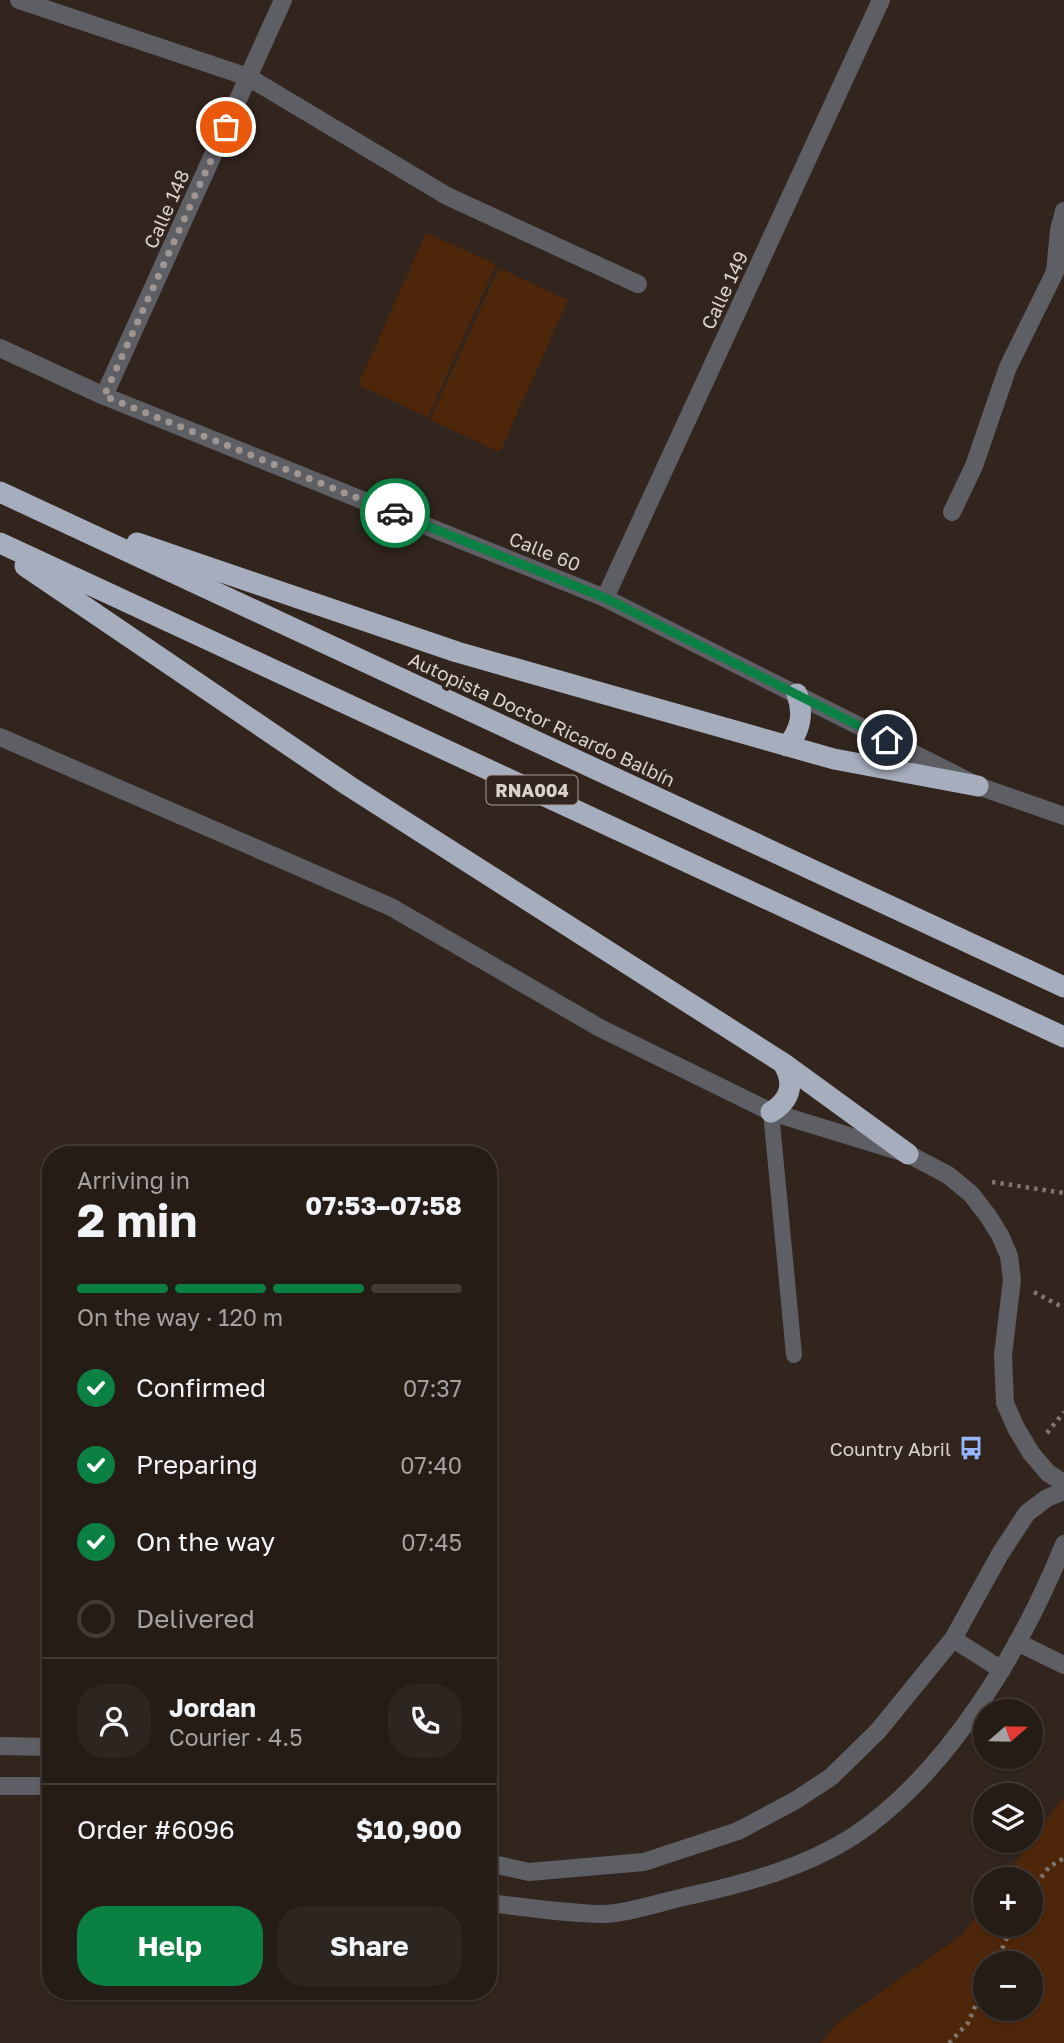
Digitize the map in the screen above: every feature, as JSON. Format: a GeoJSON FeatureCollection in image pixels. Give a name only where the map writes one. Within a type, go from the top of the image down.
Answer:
{"type":"FeatureCollection","features":[{"type":"Feature","properties":{"kind":"highway","name":"Autopista Doctor Ricardo Balbín"},"geometry":{"type":"LineString","coordinates":[[0,492],[1064,987]]}},
{"type":"Feature","properties":{"kind":"highway"},"geometry":{"type":"LineString","coordinates":[[32,507],[457,652],[865,767],[978,786]]}},
{"type":"Feature","properties":{"kind":"highway","name":"RNA004"},"geometry":{"type":"LineString","coordinates":[[0,543],[1064,1037]]}},
{"type":"Feature","properties":{"kind":"highway"},"geometry":{"type":"LineString","coordinates":[[0,549],[349,786],[783,1063],[908,1154]]}},
{"type":"Feature","properties":{"kind":"highway"},"geometry":{"type":"LineString","coordinates":[[787,746],[794,737],[801,716],[797,694]]}},
{"type":"Feature","properties":{"kind":"highway"},"geometry":{"type":"LineString","coordinates":[[771,1112],[781,1106],[788,1097],[791,1085],[789,1073],[783,1063]]}},
{"type":"Feature","properties":{"kind":"street"},"geometry":{"type":"LineString","coordinates":[[19,0],[248,78],[447,196],[638,284]]}},
{"type":"Feature","properties":{"kind":"street","name":"Calle 148"},"geometry":{"type":"LineString","coordinates":[[104,396],[283,0]]}},
{"type":"Feature","properties":{"kind":"street","name":"Calle 149"},"geometry":{"type":"LineString","coordinates":[[605,598],[881,0]]}},
{"type":"Feature","properties":{"kind":"street"},"geometry":{"type":"LineString","coordinates":[[952,512],[974,466],[1008,367],[1060,273],[1059,230],[1064,211]]}},
{"type":"Feature","properties":{"kind":"street","name":"Calle 60"},"geometry":{"type":"LineString","coordinates":[[0,348],[104,396],[605,598],[978,786],[1064,816]]}},
{"type":"Feature","properties":{"kind":"street"},"geometry":{"type":"LineString","coordinates":[[0,737],[391,907],[600,1028],[771,1112],[908,1154],[948,1175],[971,1194],[988,1216],[1009,1256],[1012,1280],[1003,1354],[1005,1403],[1031,1453],[1048,1473],[1064,1483]]}},
{"type":"Feature","properties":{"kind":"street"},"geometry":{"type":"LineString","coordinates":[[497,1865],[528,1872],[644,1862],[738,1831],[796,1800],[831,1777],[878,1731],[953,1639],[1027,1513],[1047,1498],[1064,1491]]}},
{"type":"Feature","properties":{"kind":"street"},"geometry":{"type":"LineString","coordinates":[[497,1904],[602,1914],[741,1885],[851,1838],[893,1805],[940,1757],[1002,1670],[1048,1585],[1064,1544]]}},
{"type":"Feature","properties":{"kind":"street"},"geometry":{"type":"LineString","coordinates":[[953,1639],[1002,1670]]}},
{"type":"Feature","properties":{"kind":"street"},"geometry":{"type":"LineString","coordinates":[[1017,1642],[1064,1665]]}},
{"type":"Feature","properties":{"kind":"street"},"geometry":{"type":"LineString","coordinates":[[0,1746],[42,1746]]}},
{"type":"Feature","properties":{"kind":"street"},"geometry":{"type":"LineString","coordinates":[[0,1786],[42,1786]]}},
{"type":"Feature","properties":{"kind":"lane"},"geometry":{"type":"LineString","coordinates":[[771,1112],[794,1355]]}},
{"type":"Feature","properties":{"kind":"path"},"geometry":{"type":"LineString","coordinates":[[948,1175],[1064,1193]]}},
{"type":"Feature","properties":{"kind":"path"},"geometry":{"type":"LineString","coordinates":[[1043,1875],[1049,1867],[1064,1858]]}},
{"type":"Feature","properties":{"kind":"path"},"geometry":{"type":"LineString","coordinates":[[949,2043],[968,2022],[973,2011]]}},
{"type":"Feature","properties":{"kind":"shaded area"},"geometry":{"type":"Polygon","coordinates":[[[426,233],[496,264],[428,417],[358,385],[426,233]]]}},
{"type":"Feature","properties":{"kind":"shaded area"},"geometry":{"type":"Polygon","coordinates":[[[499,268],[568,300],[500,452],[430,420],[499,268]]]}},
{"type":"Feature","properties":{"kind":"shaded area"},"geometry":{"type":"Polygon","coordinates":[[[1064,1797],[1064,2043],[821,2043],[836,2024],[963,1934],[973,1920],[973,1937],[1043,1937],[1043,1867],[1012,1867],[1022,1853],[1043,1853],[1043,1825],[1064,1797]]]}},
{"type":"Feature","properties":{"kind":"way so far"},"geometry":{"type":"LineString","coordinates":[[226,127],[104,396],[395,513]]}},
{"type":"Feature","properties":{"kind":"place","name":"Country Abril"},"geometry":{"type":"Point","coordinates":[971,1448]}},
{"type":"Feature","properties":{"kind":"route"},"geometry":{"type":"LineString","coordinates":[[395,513],[605,598],[887,740]]}}]}
